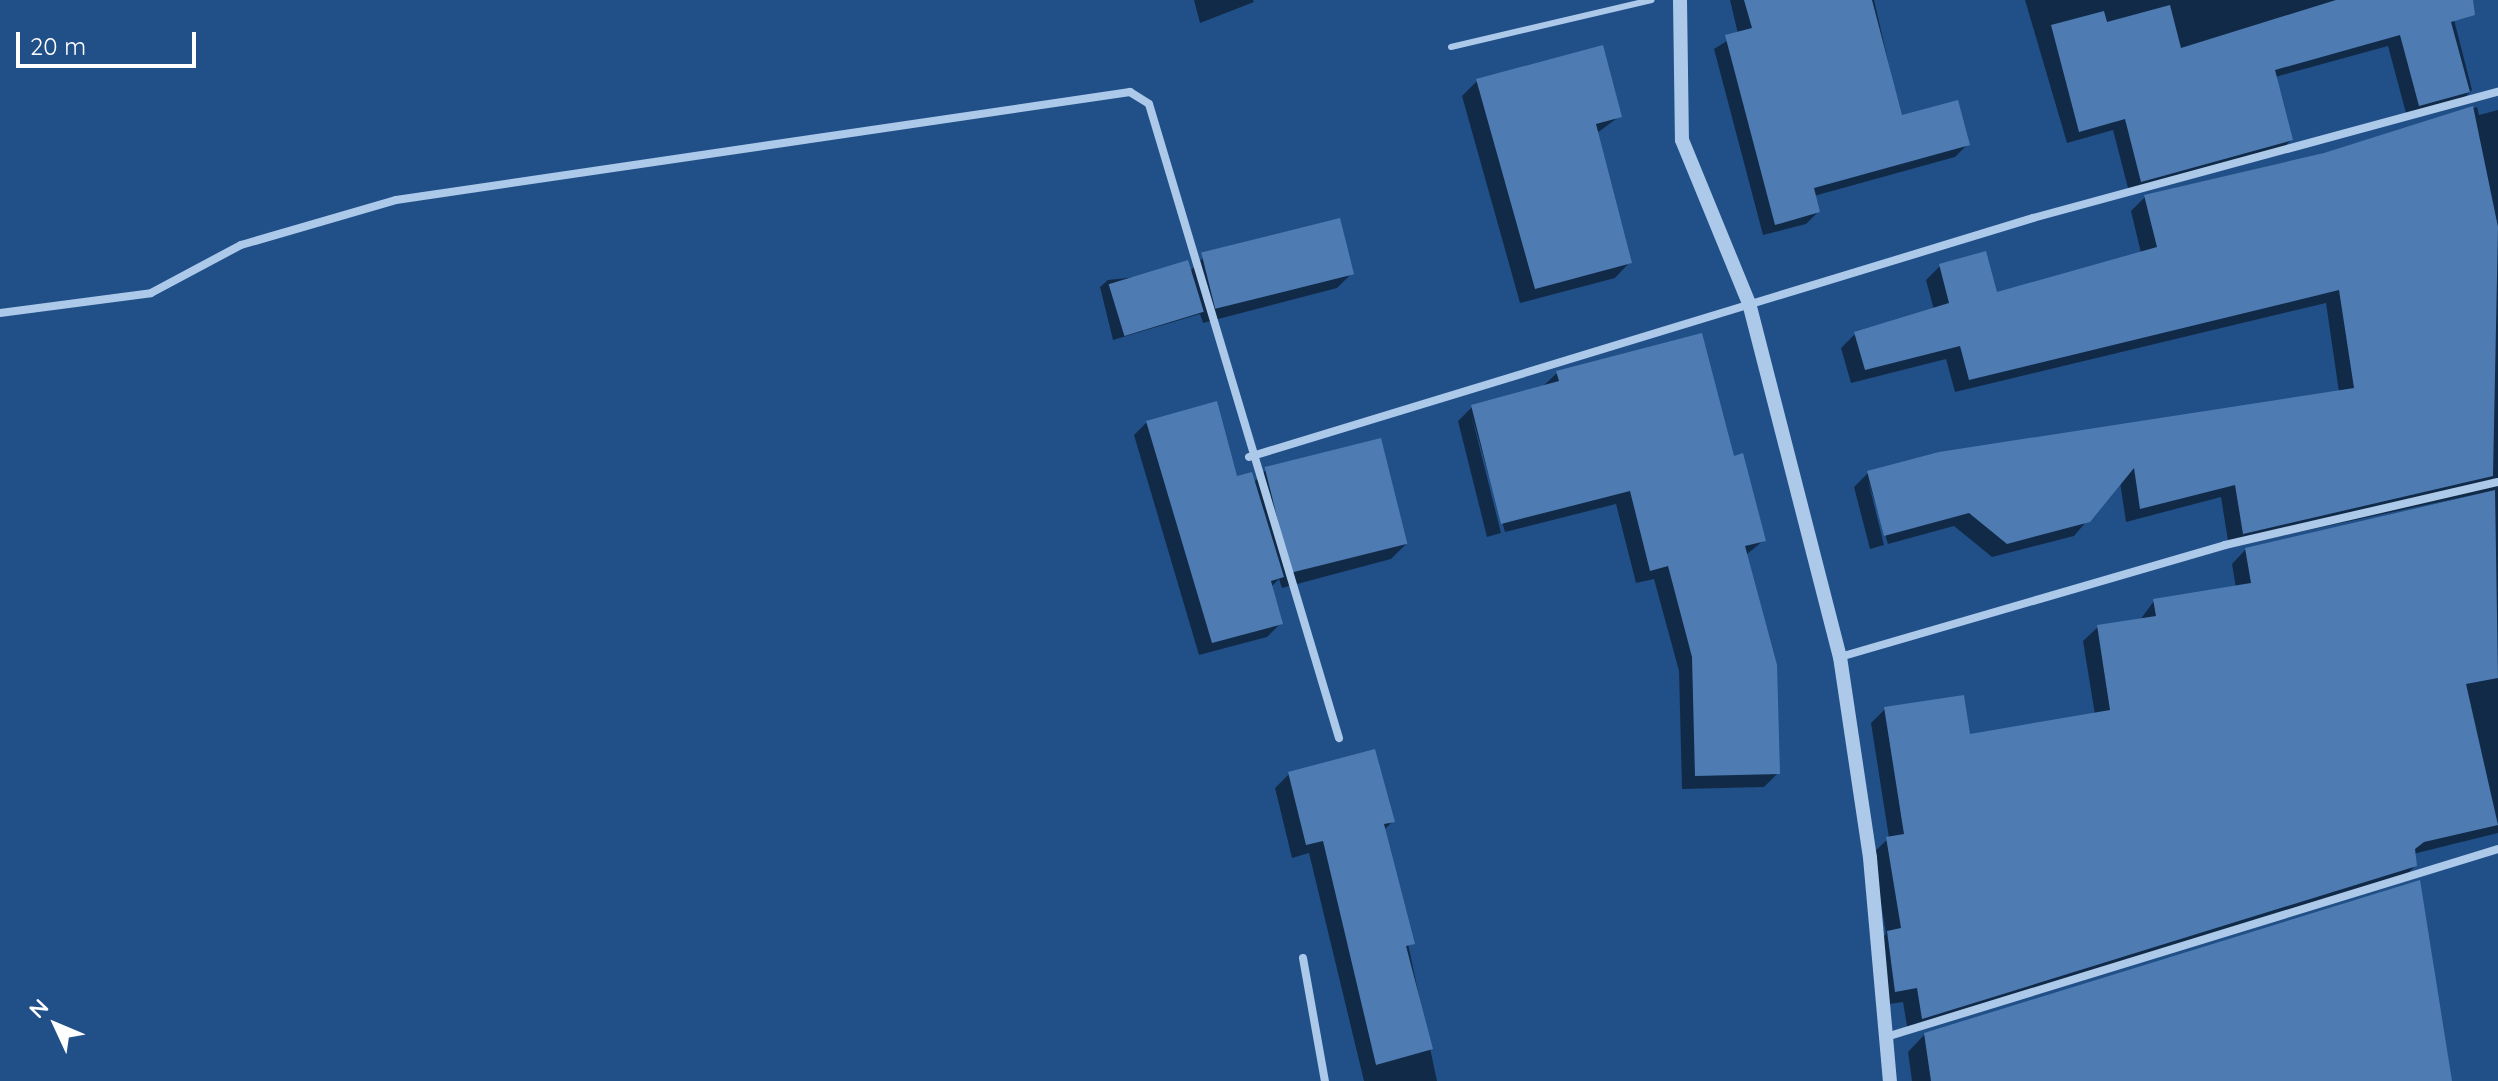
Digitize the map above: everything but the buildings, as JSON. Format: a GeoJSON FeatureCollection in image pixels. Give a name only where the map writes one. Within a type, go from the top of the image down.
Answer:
{"type":"FeatureCollection","features":[{"type":"Feature","properties":{"kind":"street"},"geometry":{"type":"LineString","coordinates":[[1680,0],[1682,140],[1749,303],[1840,657],[1890,1081]]}},
{"type":"Feature","properties":{"kind":"street"},"geometry":{"type":"LineString","coordinates":[[0,313],[151,293],[241,245],[396,200],[1130,92],[1149,104],[1249,457],[1339,738]]}},
{"type":"Feature","properties":{"kind":"street"},"geometry":{"type":"LineString","coordinates":[[1249,457],[1749,303],[2498,92]]}},
{"type":"Feature","properties":{"kind":"street"},"geometry":{"type":"LineString","coordinates":[[1840,657],[2225,545],[2498,482]]}},
{"type":"Feature","properties":{"kind":"street"},"geometry":{"type":"LineString","coordinates":[[1886,1037],[2498,849]]}},
{"type":"Feature","properties":{"kind":"street"},"geometry":{"type":"LineString","coordinates":[[1303,958],[1325,1081]]}},
{"type":"Feature","properties":{"kind":"lane"},"geometry":{"type":"LineString","coordinates":[[1451,47],[1652,0]]}}]}
